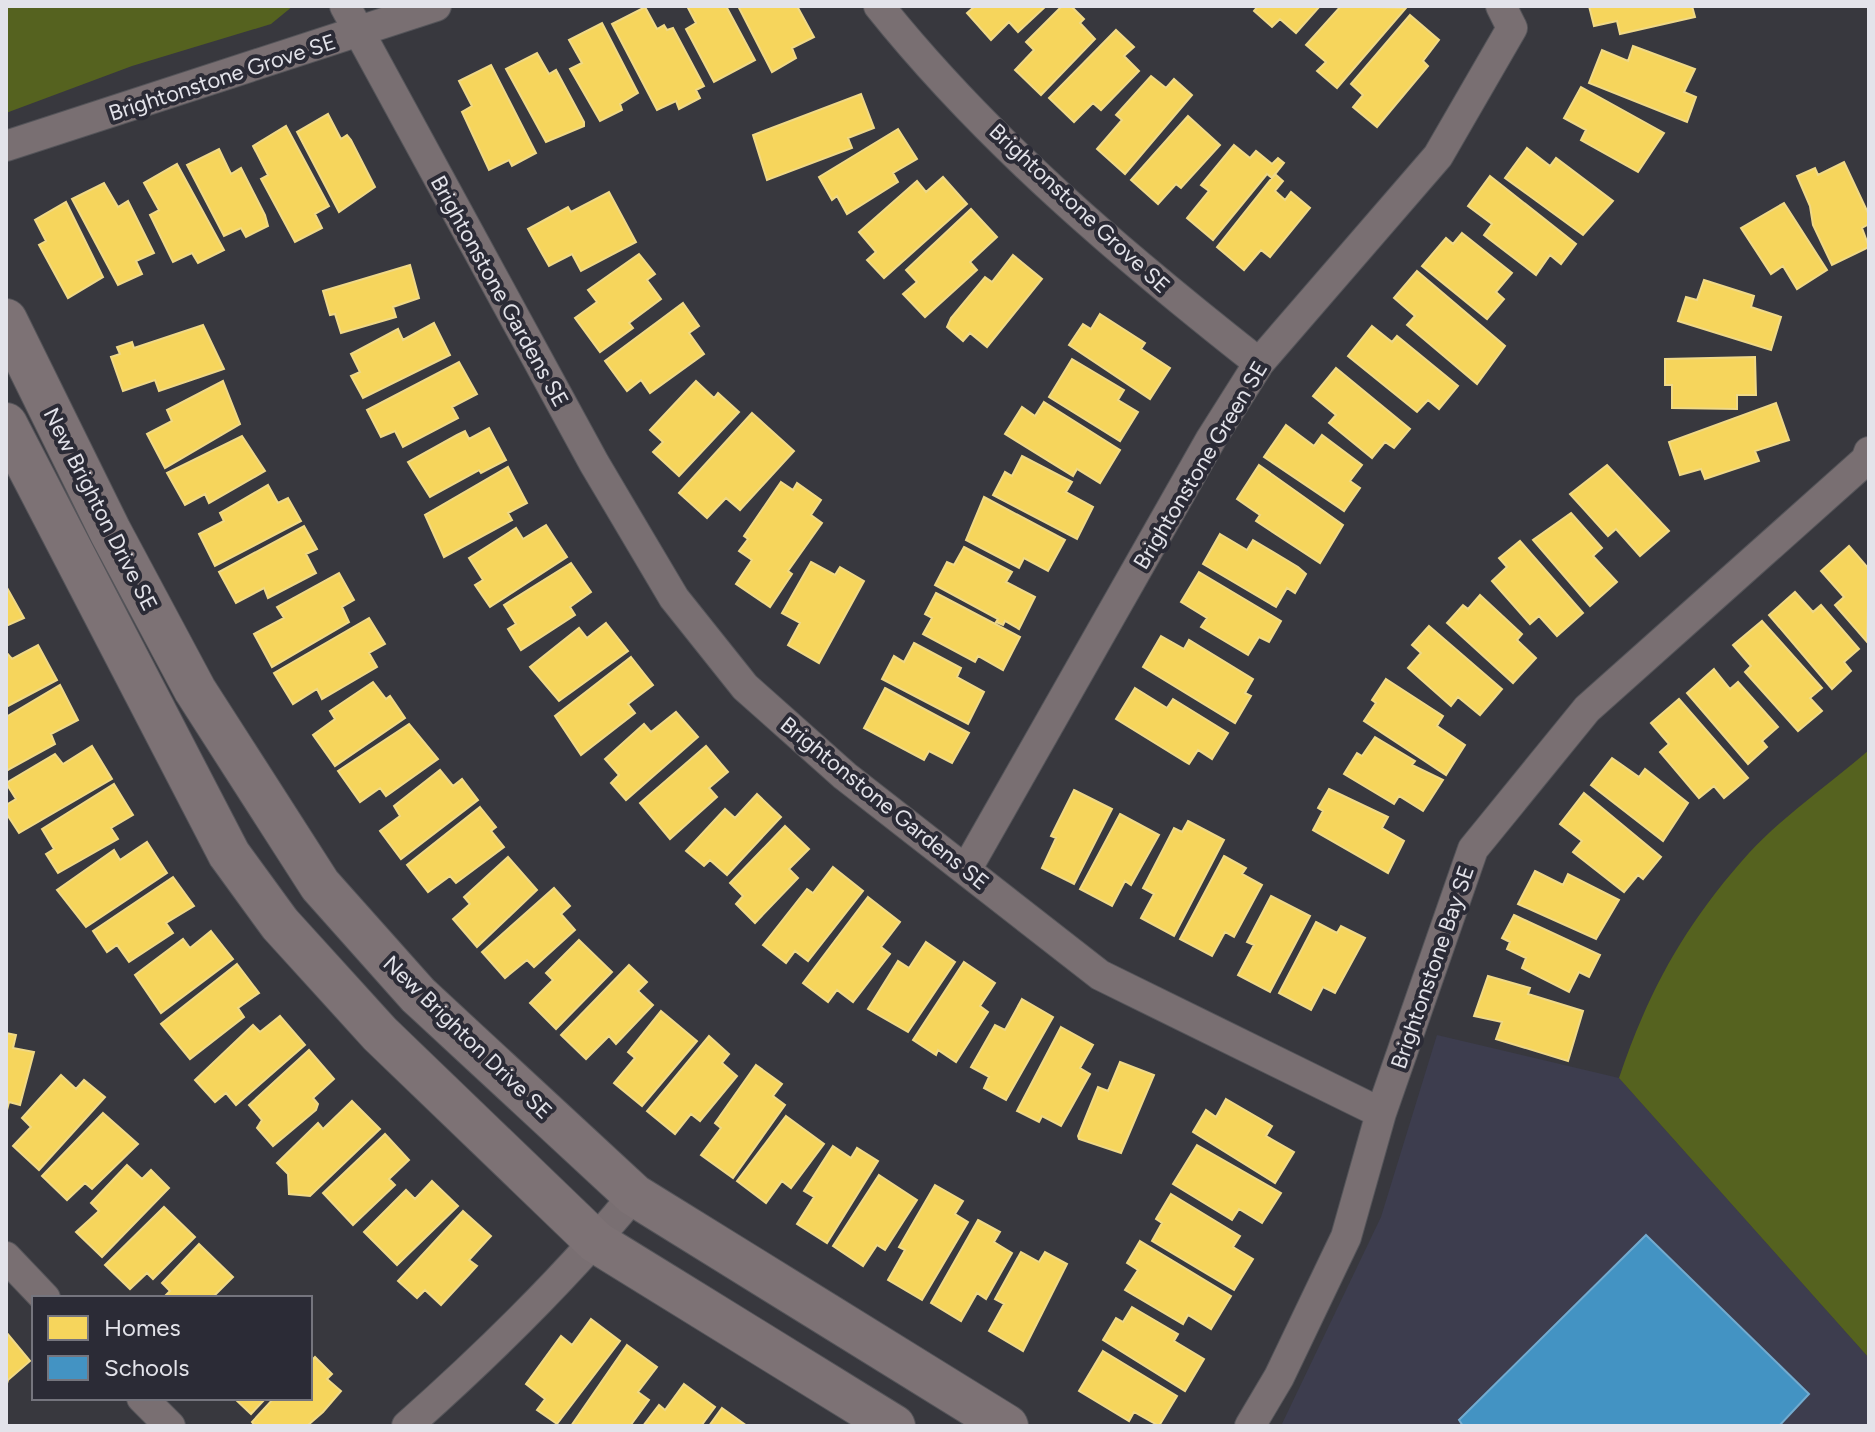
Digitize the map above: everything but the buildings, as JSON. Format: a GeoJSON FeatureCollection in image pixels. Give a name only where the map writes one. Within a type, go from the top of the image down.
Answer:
{"type":"FeatureCollection","features":[{"type":"Feature","properties":{"kind":"street","name":"Brightonstone Gardens SE"},"geometry":{"type":"LineString","coordinates":[[345,6],[594,463],[674,598],[745,687],[845,776],[1100,975],[1381,1113]]}},
{"type":"Feature","properties":{"kind":"street","name":"Brightonstone Grove SE"},"geometry":{"type":"LineString","coordinates":[[6,146],[436,6]]}},
{"type":"Feature","properties":{"kind":"street","name":"Brightonstone Grove SE"},"geometry":{"type":"LineString","coordinates":[[879,6],[905,39],[1048,185],[1183,303],[1259,363]]}},
{"type":"Feature","properties":{"kind":"street","name":"Brightonstone Green SE"},"geometry":{"type":"LineString","coordinates":[[966,870],[1211,439],[1259,363],[1438,156],[1512,28],[1501,6]]}},
{"type":"Feature","properties":{"kind":"street","name":"New Brighton Drive SE"},"geometry":{"type":"LineString","coordinates":[[6,320],[110,531],[195,690],[320,885],[418,995],[634,1195],[1007,1426]]}},
{"type":"Feature","properties":{"kind":"street","name":"New Brighton Drive SE"},"geometry":{"type":"LineString","coordinates":[[6,424],[229,854],[280,924],[380,1034],[596,1242],[894,1426]]}},
{"type":"Feature","properties":{"kind":"street","name":"Brightonstone Bay SE"},"geometry":{"type":"LineString","coordinates":[[1250,1426],[1279,1377],[1346,1237],[1381,1113],[1473,849],[1587,709],[1866,460],[1869,452]]}},
{"type":"Feature","properties":{"kind":"street"},"geometry":{"type":"LineString","coordinates":[[407,1426],[489,1354],[596,1242],[634,1195]]}},
{"type":"Feature","properties":{"kind":"street"},"geometry":{"type":"LineString","coordinates":[[6,1257],[43,1296]]}},
{"type":"Feature","properties":{"kind":"street"},"geometry":{"type":"LineString","coordinates":[[144,1400],[170,1426]]}},
{"type":"Feature","properties":{"kind":"shaded area"},"geometry":{"type":"Polygon","coordinates":[[[1437,1035],[1619,1078],[1869,1358],[1869,1426],[1281,1426],[1381,1217],[1437,1035]]]}},
{"type":"Feature","properties":{"kind":"green space"},"geometry":{"type":"Polygon","coordinates":[[[6,6],[293,6],[271,24],[132,66],[6,113],[6,6]]]}},
{"type":"Feature","properties":{"kind":"green space"},"geometry":{"type":"Polygon","coordinates":[[[1869,750],[1869,1358],[1619,1078],[1657,986],[1706,905],[1763,839],[1869,750]]]}}]}
